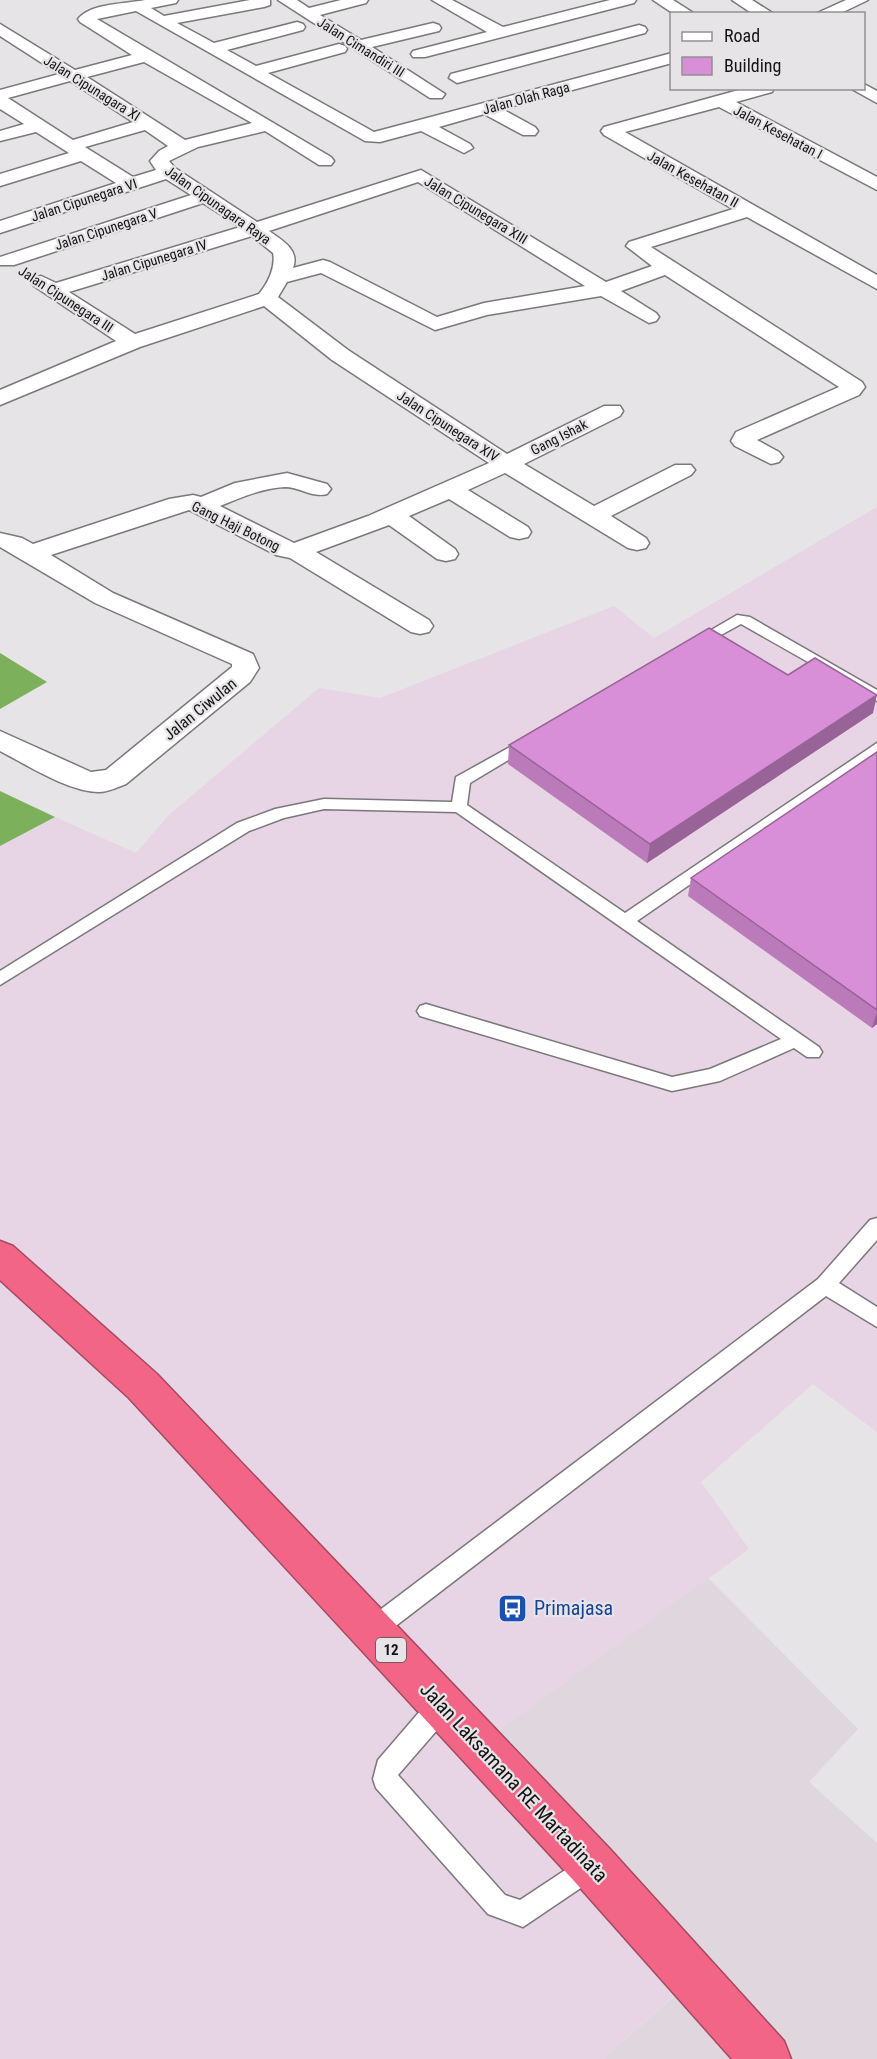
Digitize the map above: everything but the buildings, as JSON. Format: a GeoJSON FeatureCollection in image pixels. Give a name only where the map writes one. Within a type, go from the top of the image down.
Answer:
{"type":"FeatureCollection","features":[{"type":"Feature","properties":{"kind":"highway","name":"Jalan Laksamana RE Martadinata"},"geometry":{"type":"LineString","coordinates":[[0,1257],[143,1386],[592,1865],[766,2059]]}},
{"type":"Feature","properties":{"kind":"street"},"geometry":{"type":"LineString","coordinates":[[170,0],[94,14],[86,19],[326,161]]}},
{"type":"Feature","properties":{"kind":"street","name":"Jalan Cimandiri III"},"geometry":{"type":"LineString","coordinates":[[285,0],[436,94]]}},
{"type":"Feature","properties":{"kind":"street"},"geometry":{"type":"LineString","coordinates":[[307,13],[360,0]]}},
{"type":"Feature","properties":{"kind":"street"},"geometry":{"type":"LineString","coordinates":[[440,0],[500,32]]}},
{"type":"Feature","properties":{"kind":"street"},"geometry":{"type":"LineString","coordinates":[[529,131],[457,78],[419,54],[628,0]]}},
{"type":"Feature","properties":{"kind":"street"},"geometry":{"type":"LineString","coordinates":[[661,0],[683,12]]}},
{"type":"Feature","properties":{"kind":"street"},"geometry":{"type":"LineString","coordinates":[[828,12],[860,0]]}},
{"type":"Feature","properties":{"kind":"street"},"geometry":{"type":"LineString","coordinates":[[745,1],[763,12]]}},
{"type":"Feature","properties":{"kind":"street"},"geometry":{"type":"LineString","coordinates":[[167,24],[228,13],[232,9],[264,2]]}},
{"type":"Feature","properties":{"kind":"street"},"geometry":{"type":"LineString","coordinates":[[598,8],[665,47]]}},
{"type":"Feature","properties":{"kind":"street"},"geometry":{"type":"LineString","coordinates":[[144,11],[318,110]]}},
{"type":"Feature","properties":{"kind":"street"},"geometry":{"type":"LineString","coordinates":[[479,21],[501,15]]}},
{"type":"Feature","properties":{"kind":"street"},"geometry":{"type":"LineString","coordinates":[[212,49],[297,27]]}},
{"type":"Feature","properties":{"kind":"street"},"geometry":{"type":"LineString","coordinates":[[360,45],[433,28]]}},
{"type":"Feature","properties":{"kind":"street","name":"Jalan Cipunagara XI"},"geometry":{"type":"LineString","coordinates":[[0,29],[178,143],[177,148]]}},
{"type":"Feature","properties":{"kind":"street"},"geometry":{"type":"LineString","coordinates":[[457,78],[639,30]]}},
{"type":"Feature","properties":{"kind":"street","name":"Jalan Olah Raga"},"geometry":{"type":"LineString","coordinates":[[318,110],[364,135],[380,137],[423,125],[486,99],[665,47]]}},
{"type":"Feature","properties":{"kind":"street"},"geometry":{"type":"LineString","coordinates":[[253,72],[339,50]]}},
{"type":"Feature","properties":{"kind":"street"},"geometry":{"type":"LineString","coordinates":[[0,95],[146,56]]}},
{"type":"Feature","properties":{"kind":"street","name":"Jalan Kesehatan I"},"geometry":{"type":"LineString","coordinates":[[721,101],[759,90]]}},
{"type":"Feature","properties":{"kind":"street"},"geometry":{"type":"LineString","coordinates":[[862,90],[877,98]]}},
{"type":"Feature","properties":{"kind":"street"},"geometry":{"type":"LineString","coordinates":[[0,101],[132,186]]}},
{"type":"Feature","properties":{"kind":"street","name":"Jalan Kesehatan I"},"geometry":{"type":"LineString","coordinates":[[721,101],[877,184]]}},
{"type":"Feature","properties":{"kind":"street","name":"Jalan Kesehatan II"},"geometry":{"type":"LineString","coordinates":[[721,101],[610,131],[877,282]]}},
{"type":"Feature","properties":{"kind":"street","name":"Jalan Cipunagara Raya"},"geometry":{"type":"LineString","coordinates":[[281,277],[285,262],[283,251],[255,229],[168,172],[159,161],[162,156],[177,148],[318,110]]}},
{"type":"Feature","properties":{"kind":"street"},"geometry":{"type":"LineString","coordinates":[[0,180],[148,123]]}},
{"type":"Feature","properties":{"kind":"street"},"geometry":{"type":"LineString","coordinates":[[423,125],[464,148]]}},
{"type":"Feature","properties":{"kind":"street"},"geometry":{"type":"LineString","coordinates":[[0,136],[38,126]]}},
{"type":"Feature","properties":{"kind":"street","name":"Jalan Cipunegara VI"},"geometry":{"type":"LineString","coordinates":[[0,227],[132,186],[168,172]]}},
{"type":"Feature","properties":{"kind":"street","name":"Jalan Cipunegara XIII"},"geometry":{"type":"LineString","coordinates":[[255,229],[421,176],[649,317]]}},
{"type":"Feature","properties":{"kind":"street","name":"Jalan Cipunegara V"},"geometry":{"type":"LineString","coordinates":[[4,259],[204,197]]}},
{"type":"Feature","properties":{"kind":"street"},"geometry":{"type":"LineString","coordinates":[[748,210],[636,246],[854,387],[860,396],[744,437],[743,441],[771,457]]}},
{"type":"Feature","properties":{"kind":"street","name":"Jalan Cipunegara IV"},"geometry":{"type":"LineString","coordinates":[[54,290],[255,229]]}},
{"type":"Feature","properties":{"kind":"street","name":"Jalan Cipunegara III"},"geometry":{"type":"LineString","coordinates":[[4,259],[132,342]]}},
{"type":"Feature","properties":{"kind":"street"},"geometry":{"type":"LineString","coordinates":[[0,398],[132,342],[266,298],[281,277],[323,266],[435,324],[484,309],[606,289],[667,267]]}},
{"type":"Feature","properties":{"kind":"street","name":"Jalan Cipunegara XIV"},"geometry":{"type":"LineString","coordinates":[[266,298],[350,362],[439,423],[637,543]]}},
{"type":"Feature","properties":{"kind":"street","name":"Gang Ishak"},"geometry":{"type":"LineString","coordinates":[[507,464],[612,411]]}},
{"type":"Feature","properties":{"kind":"street","name":"Gang Haji Botong"},"geometry":{"type":"LineString","coordinates":[[29,554],[178,504],[193,502],[285,550],[296,551],[391,515],[507,464]]}},
{"type":"Feature","properties":{"kind":"street"},"geometry":{"type":"LineString","coordinates":[[593,516],[683,470]]}},
{"type":"Feature","properties":{"kind":"street"},"geometry":{"type":"LineString","coordinates":[[200,506],[243,488],[287,480],[319,489]]}},
{"type":"Feature","properties":{"kind":"street"},"geometry":{"type":"LineString","coordinates":[[450,489],[519,532]]}},
{"type":"Feature","properties":{"kind":"street"},"geometry":{"type":"LineString","coordinates":[[391,515],[446,554]]}},
{"type":"Feature","properties":{"kind":"street","name":"Jalan Ciwulan"},"geometry":{"type":"LineString","coordinates":[[0,540],[13,543],[104,598],[204,640],[244,660],[246,668],[240,676],[116,777],[101,783],[85,781],[0,740]]}},
{"type":"Feature","properties":{"kind":"street"},"geometry":{"type":"LineString","coordinates":[[296,551],[420,626]]}},
{"type":"Feature","properties":{"kind":"lane"},"geometry":{"type":"LineString","coordinates":[[686,649],[737,619],[745,620],[877,696]]}},
{"type":"Feature","properties":{"kind":"lane"},"geometry":{"type":"LineString","coordinates":[[459,807],[462,781],[543,734]]}},
{"type":"Feature","properties":{"kind":"lane"},"geometry":{"type":"LineString","coordinates":[[625,921],[877,748]]}},
{"type":"Feature","properties":{"kind":"lane"},"geometry":{"type":"LineString","coordinates":[[0,979],[243,827],[281,813],[324,804],[459,807],[813,1052]]}},
{"type":"Feature","properties":{"kind":"lane"},"geometry":{"type":"LineString","coordinates":[[426,1011],[672,1084],[713,1076],[795,1040]]}},
{"type":"Feature","properties":{"kind":"lane"},"geometry":{"type":"LineString","coordinates":[[372,1630],[825,1285],[877,1226]]}},
{"type":"Feature","properties":{"kind":"lane"},"geometry":{"type":"LineString","coordinates":[[825,1285],[877,1318]]}},
{"type":"Feature","properties":{"kind":"lane"},"geometry":{"type":"LineString","coordinates":[[442,1705],[387,1769],[385,1779],[497,1905],[523,1914],[592,1865]]}},
{"type":"Feature","properties":{"kind":"shaded area"},"geometry":{"type":"Polygon","coordinates":[[[877,507],[877,1432],[813,1384],[701,1482],[749,1549],[476,1747],[681,1989],[603,2059],[0,2059],[0,846],[55,817],[136,853],[169,815],[319,688],[380,698],[614,606],[654,638],[877,507]]]}},
{"type":"Feature","properties":{"kind":"shaded area"},"geometry":{"type":"Polygon","coordinates":[[[708,1578],[858,1729],[809,1782],[877,1843],[877,2059],[603,2059],[681,1990],[476,1747],[708,1578]]]}},
{"type":"Feature","properties":{"kind":"green space"},"geometry":{"type":"Polygon","coordinates":[[[0,653],[47,682],[0,709],[0,653]]]}},
{"type":"Feature","properties":{"kind":"green space"},"geometry":{"type":"Polygon","coordinates":[[[0,791],[55,817],[0,846],[0,791]]]}},
{"type":"Feature","properties":{"kind":"place","name":"Primajasa"},"geometry":{"type":"Point","coordinates":[513,1608]}}]}
